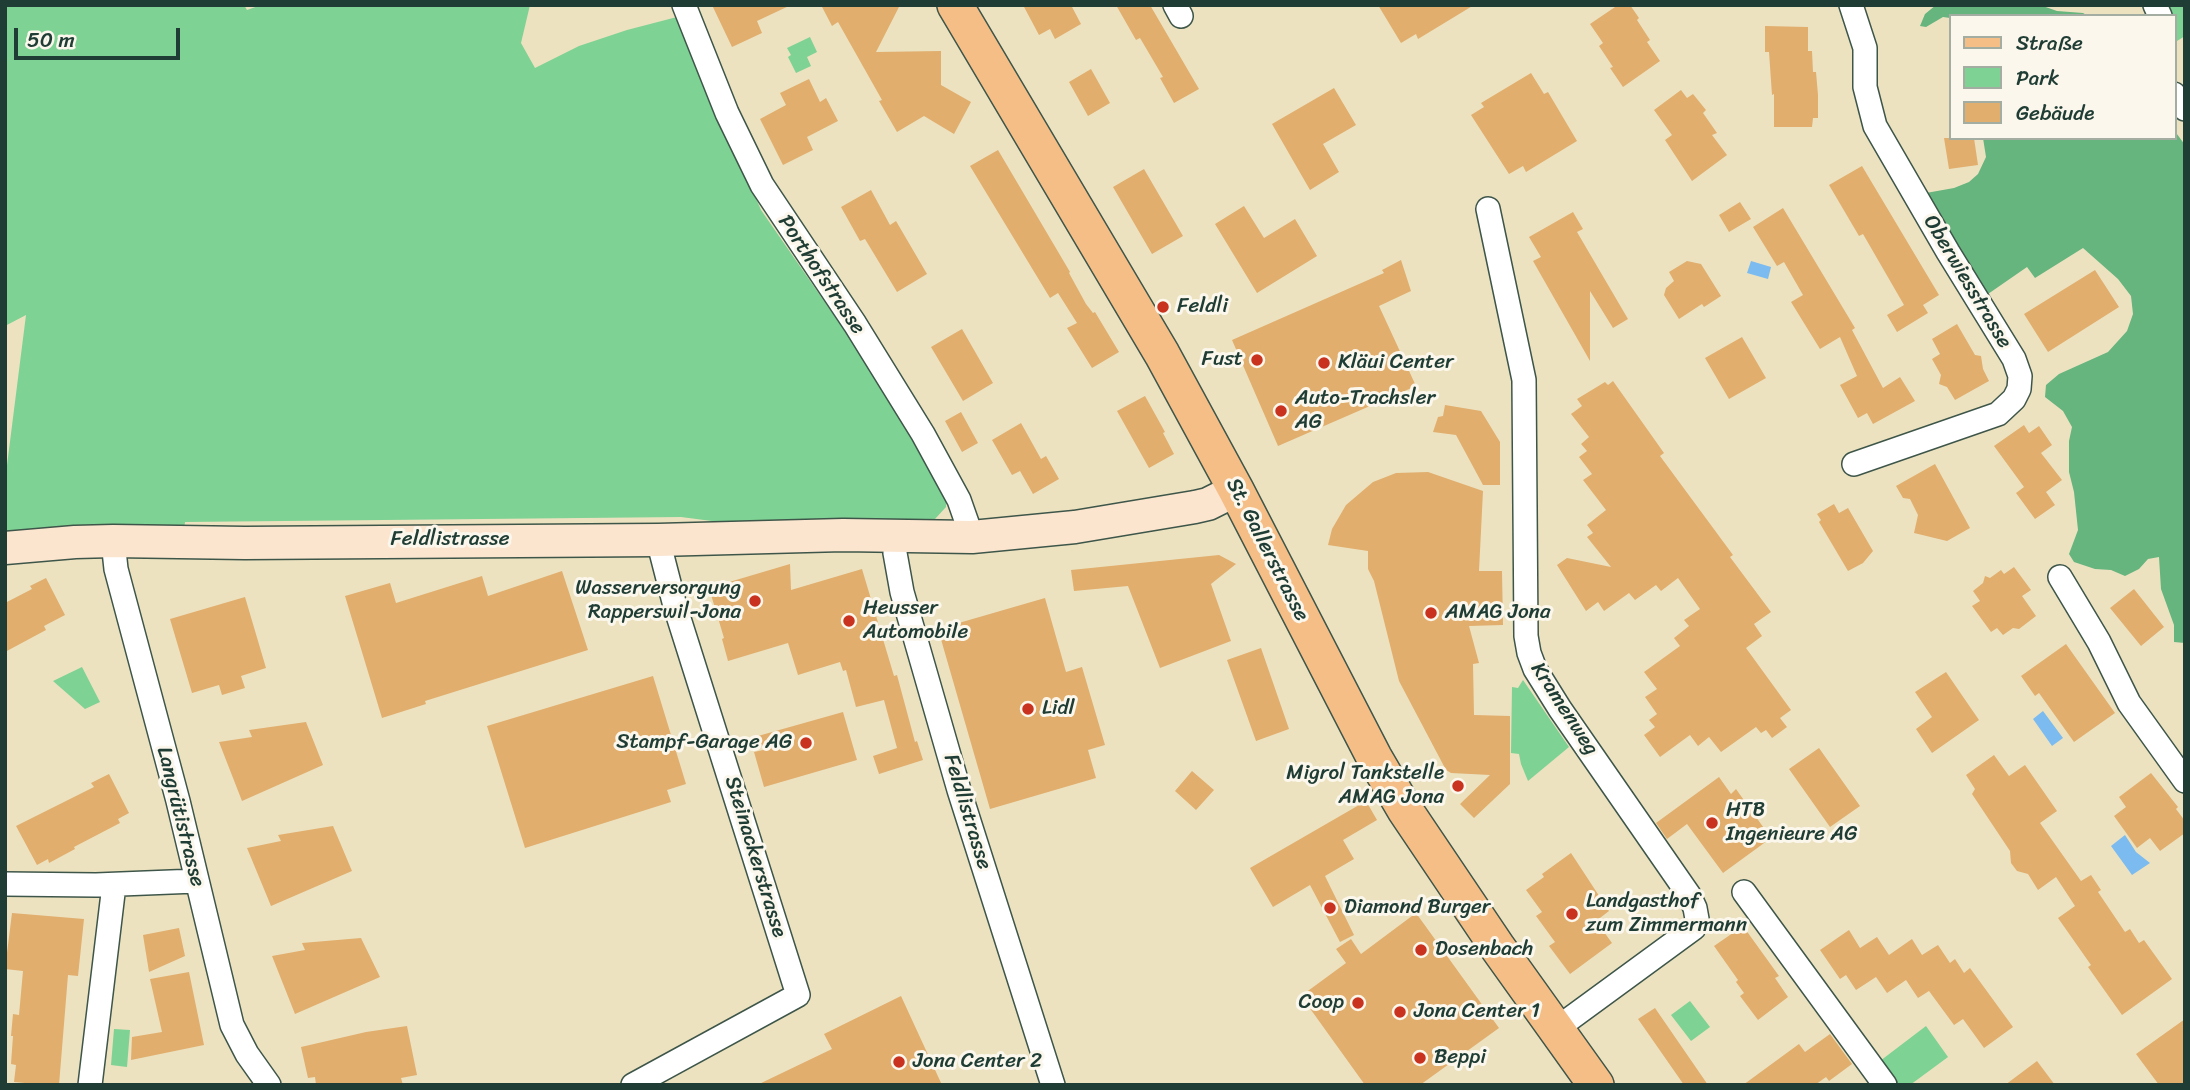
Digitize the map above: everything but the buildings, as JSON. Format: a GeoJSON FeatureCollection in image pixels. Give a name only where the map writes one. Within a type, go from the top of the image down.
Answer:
{"type":"FeatureCollection","features":[{"type":"Feature","properties":{"kind":"main road","name":"St. Gallerstrasse"},"geometry":{"type":"LineString","coordinates":[[955,5],[1140,317],[1236,490],[1368,746],[1405,810],[1498,948],[1596,1085]]}},
{"type":"Feature","properties":{"kind":"street","name":"Porthofstrasse"},"geometry":{"type":"LineString","coordinates":[[684,5],[727,113],[762,185],[855,324],[923,434],[959,500],[972,537]]}},
{"type":"Feature","properties":{"kind":"street","name":"Oberwiesstrasse"},"geometry":{"type":"LineString","coordinates":[[1851,5],[1865,48],[1865,87],[1875,126],[2014,359],[2020,376],[2019,389],[2014,399],[1998,414],[1854,464]]}},
{"type":"Feature","properties":{"kind":"street","name":"Kramenweg"},"geometry":{"type":"LineString","coordinates":[[1488,209],[1524,380],[1526,636],[1529,653],[1535,669],[1560,709],[1689,895],[1697,919],[1694,928],[1556,1029]]}},
{"type":"Feature","properties":{"kind":"street","name":"Feldlistrasse"},"geometry":{"type":"LineString","coordinates":[[5,548],[113,541],[658,540],[843,535],[972,537],[1084,526],[1208,504],[1236,490]]}},
{"type":"Feature","properties":{"kind":"street","name":"Feldlistrasse"},"geometry":{"type":"LineString","coordinates":[[896,536],[895,553],[906,605],[959,790],[1052,1085]]}},
{"type":"Feature","properties":{"kind":"street","name":"Steinackerstrasse"},"geometry":{"type":"LineString","coordinates":[[632,1085],[798,995],[675,606],[658,540]]}},
{"type":"Feature","properties":{"kind":"street","name":"Langrütistrasse"},"geometry":{"type":"LineString","coordinates":[[113,541],[117,569],[178,802],[232,1025],[247,1054],[269,1085]]}},
{"type":"Feature","properties":{"kind":"street"},"geometry":{"type":"LineString","coordinates":[[2060,577],[2099,642],[2129,703],[2185,782]]}},
{"type":"Feature","properties":{"kind":"street"},"geometry":{"type":"LineString","coordinates":[[5,884],[114,885],[196,881]]}},
{"type":"Feature","properties":{"kind":"street"},"geometry":{"type":"LineString","coordinates":[[89,1085],[114,885]]}},
{"type":"Feature","properties":{"kind":"street"},"geometry":{"type":"LineString","coordinates":[[1744,892],[1885,1085]]}},
{"type":"Feature","properties":{"kind":"green space"},"geometry":{"type":"Polygon","coordinates":[[[5,5],[244,5],[247,10],[261,5],[530,5],[521,43],[535,68],[579,46],[677,17],[761,210],[896,405],[946,498],[946,507],[935,519],[735,524],[681,517],[185,522],[184,531],[5,537],[5,481],[26,315],[5,326],[5,5]]]}},
{"type":"Feature","properties":{"kind":"green space"},"geometry":{"type":"Polygon","coordinates":[[[1936,5],[2040,5],[2057,11],[2085,14],[1948,14],[1948,18],[1943,17],[1926,27],[1920,26],[1925,14],[1936,5]]]}},
{"type":"Feature","properties":{"kind":"green space"},"geometry":{"type":"Polygon","coordinates":[[[2167,5],[2185,5],[2185,36],[2177,41],[2176,14],[2169,14],[2167,5]]]}},
{"type":"Feature","properties":{"kind":"green space"},"geometry":{"type":"Polygon","coordinates":[[[810,37],[817,52],[807,57],[811,66],[796,73],[788,57],[791,55],[787,48],[810,37]]]}},
{"type":"Feature","properties":{"kind":"green space"},"geometry":{"type":"Polygon","coordinates":[[[2176,133],[2185,145],[2185,643],[2174,642],[2174,625],[2161,589],[2159,557],[2148,559],[2139,569],[2125,576],[2074,562],[2069,554],[2078,530],[2069,472],[2072,427],[2063,411],[2045,397],[2046,385],[2059,374],[2108,352],[2127,331],[2133,314],[2131,296],[2118,279],[2083,248],[2035,278],[2027,267],[1988,294],[1926,193],[1969,182],[1978,174],[1986,157],[1983,140],[2176,140],[2176,133]]]}},
{"type":"Feature","properties":{"kind":"green space"},"geometry":{"type":"Polygon","coordinates":[[[82,667],[100,702],[85,709],[53,681],[82,667]]]}},
{"type":"Feature","properties":{"kind":"green space"},"geometry":{"type":"Polygon","coordinates":[[[1523,680],[1569,747],[1528,781],[1519,754],[1511,753],[1512,687],[1518,688],[1523,680]]]}},
{"type":"Feature","properties":{"kind":"green space"},"geometry":{"type":"Polygon","coordinates":[[[1690,1001],[1710,1027],[1691,1041],[1671,1015],[1690,1001]]]}},
{"type":"Feature","properties":{"kind":"green space"},"geometry":{"type":"Polygon","coordinates":[[[1926,1026],[1948,1057],[1910,1085],[1897,1085],[1880,1061],[1926,1026]]]}},
{"type":"Feature","properties":{"kind":"green space"},"geometry":{"type":"Polygon","coordinates":[[[114,1029],[130,1030],[127,1067],[111,1065],[114,1029]]]}},
{"type":"Feature","properties":{"kind":"water"},"geometry":{"type":"Polygon","coordinates":[[[1751,261],[1771,267],[1768,279],[1747,273],[1751,261]]]}},
{"type":"Feature","properties":{"kind":"water"},"geometry":{"type":"Polygon","coordinates":[[[2043,711],[2063,738],[2052,746],[2033,719],[2043,711]]]}},
{"type":"Feature","properties":{"kind":"water"},"geometry":{"type":"Polygon","coordinates":[[[2125,835],[2136,852],[2150,863],[2132,875],[2111,846],[2125,835]]]}},
{"type":"Feature","properties":{"kind":"place","name":"Feldli"},"geometry":{"type":"Point","coordinates":[1163,307]}},
{"type":"Feature","properties":{"kind":"place","name":"Fust"},"geometry":{"type":"Point","coordinates":[1257,360]}},
{"type":"Feature","properties":{"kind":"place","name":"Kläui Center"},"geometry":{"type":"Point","coordinates":[1324,363]}},
{"type":"Feature","properties":{"kind":"place","name":"Auto-Trachsler AG"},"geometry":{"type":"Point","coordinates":[1281,411]}},
{"type":"Feature","properties":{"kind":"place","name":"Wasserversorgung Rapperswil-Jona"},"geometry":{"type":"Point","coordinates":[755,601]}},
{"type":"Feature","properties":{"kind":"place","name":"AMAG Jona"},"geometry":{"type":"Point","coordinates":[1431,613]}},
{"type":"Feature","properties":{"kind":"place","name":"Heusser Automobile"},"geometry":{"type":"Point","coordinates":[849,621]}},
{"type":"Feature","properties":{"kind":"place","name":"Lidl"},"geometry":{"type":"Point","coordinates":[1028,709]}},
{"type":"Feature","properties":{"kind":"place","name":"Stampf-Garage AG"},"geometry":{"type":"Point","coordinates":[806,743]}},
{"type":"Feature","properties":{"kind":"place","name":"Migrol Tankstelle AMAG Jona"},"geometry":{"type":"Point","coordinates":[1458,786]}},
{"type":"Feature","properties":{"kind":"place","name":"HTB Ingenieure AG"},"geometry":{"type":"Point","coordinates":[1712,823]}},
{"type":"Feature","properties":{"kind":"place","name":"Diamond Burger"},"geometry":{"type":"Point","coordinates":[1330,908]}},
{"type":"Feature","properties":{"kind":"place","name":"Landgasthof zum Zimmermann"},"geometry":{"type":"Point","coordinates":[1572,914]}},
{"type":"Feature","properties":{"kind":"place","name":"Dosenbach"},"geometry":{"type":"Point","coordinates":[1421,950]}},
{"type":"Feature","properties":{"kind":"place","name":"Coop"},"geometry":{"type":"Point","coordinates":[1358,1003]}},
{"type":"Feature","properties":{"kind":"place","name":"Jona Center 1"},"geometry":{"type":"Point","coordinates":[1400,1012]}},
{"type":"Feature","properties":{"kind":"place","name":"Beppi"},"geometry":{"type":"Point","coordinates":[1420,1058]}},
{"type":"Feature","properties":{"kind":"place","name":"Jona Center 2"},"geometry":{"type":"Point","coordinates":[899,1062]}}]}
